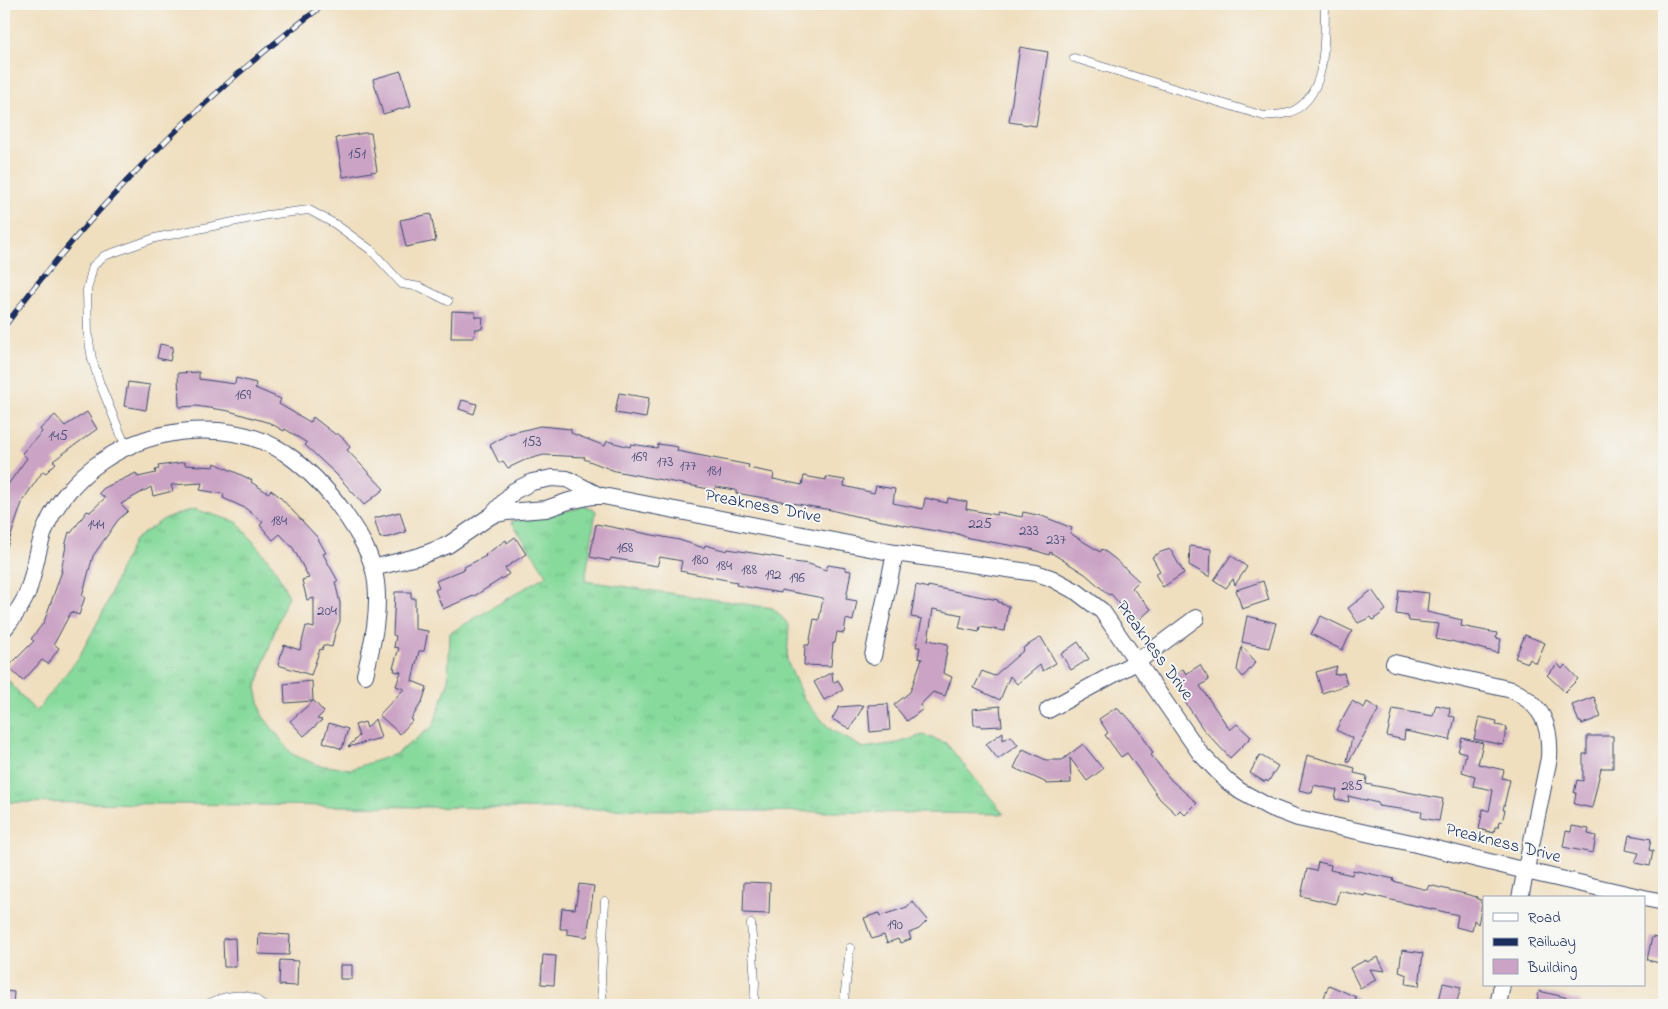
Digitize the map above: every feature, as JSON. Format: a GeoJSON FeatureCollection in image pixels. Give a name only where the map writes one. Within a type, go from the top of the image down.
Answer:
{"type":"FeatureCollection","features":[{"type":"Feature","properties":{"kind":"street"},"geometry":{"type":"LineString","coordinates":[[4,629],[15,615],[28,592],[45,530],[60,503],[88,471],[126,447],[167,434],[218,432],[249,437],[284,452],[319,482],[332,496],[360,535],[373,568],[376,582],[377,611],[374,639],[365,676]]}},
{"type":"Feature","properties":{"kind":"street","name":"Preakness Drive"},"geometry":{"type":"LineString","coordinates":[[373,568],[420,556],[448,545],[492,515],[514,491],[532,482],[552,478],[567,479],[598,495],[895,553],[1036,573],[1065,584],[1102,611],[1138,660],[1200,753],[1213,768],[1240,791],[1269,807],[1298,818],[1635,896]]}},
{"type":"Feature","properties":{"kind":"street","name":"Preakness Drive"},"geometry":{"type":"LineString","coordinates":[[492,515],[546,509],[598,495]]}},
{"type":"Feature","properties":{"kind":"street"},"geometry":{"type":"LineString","coordinates":[[873,656],[895,553]]}},
{"type":"Feature","properties":{"kind":"street"},"geometry":{"type":"LineString","coordinates":[[1048,710],[1138,660],[1196,618]]}},
{"type":"Feature","properties":{"kind":"street"},"geometry":{"type":"LineString","coordinates":[[1394,663],[1512,690],[1527,697],[1538,709],[1546,724],[1550,740],[1549,758],[1520,896]]}},
{"type":"Feature","properties":{"kind":"street","name":"Preakness Drive"},"geometry":{"type":"LineString","coordinates":[[1646,898],[1664,902]]}},
{"type":"Feature","properties":{"kind":"street"},"geometry":{"type":"LineString","coordinates":[[1498,1005],[1502,986]]}},
{"type":"Feature","properties":{"kind":"lane"},"geometry":{"type":"LineString","coordinates":[[1074,58],[1264,116],[1290,112],[1307,100],[1316,85],[1322,67],[1325,4]]}},
{"type":"Feature","properties":{"kind":"lane"},"geometry":{"type":"LineString","coordinates":[[126,447],[100,384],[92,359],[88,335],[87,290],[93,266],[104,256],[155,238],[267,215],[309,210],[335,224],[371,250],[402,284],[420,286],[448,301]]}},
{"type":"Feature","properties":{"kind":"lane"},"geometry":{"type":"LineString","coordinates":[[603,1005],[601,979],[605,901]]}},
{"type":"Feature","properties":{"kind":"lane"},"geometry":{"type":"LineString","coordinates":[[751,924],[755,982],[754,1005]]}},
{"type":"Feature","properties":{"kind":"lane"},"geometry":{"type":"LineString","coordinates":[[841,1005],[844,1000],[850,948]]}},
{"type":"Feature","properties":{"kind":"lane"},"geometry":{"type":"LineString","coordinates":[[206,1005],[216,1000],[244,995],[253,998],[262,1005]]}},
{"type":"Feature","properties":{"kind":"green space"},"geometry":{"type":"Polygon","coordinates":[[[586,506],[596,511],[585,581],[773,608],[789,625],[787,661],[804,700],[830,729],[863,748],[898,743],[923,735],[946,743],[1004,814],[4,802],[4,676],[36,712],[79,657],[104,610],[134,540],[164,519],[194,509],[237,522],[274,567],[288,595],[256,688],[262,715],[292,754],[317,765],[351,769],[396,754],[433,726],[448,683],[450,633],[547,575],[511,521],[544,517],[586,506]]]}},
{"type":"Feature","properties":{"kind":"building"},"geometry":{"type":"Polygon","coordinates":[[[1020,47],[1048,52],[1036,126],[1009,122],[1020,47]]]}},
{"type":"Feature","properties":{"kind":"building"},"geometry":{"type":"Polygon","coordinates":[[[401,71],[411,106],[383,114],[373,79],[401,71]]]}},
{"type":"Feature","properties":{"kind":"building"},"geometry":{"type":"Polygon","coordinates":[[[371,133],[377,171],[343,177],[336,138],[371,133]]]}},
{"type":"Feature","properties":{"kind":"building"},"geometry":{"type":"Polygon","coordinates":[[[431,214],[436,241],[406,247],[400,220],[431,214]]]}},
{"type":"Feature","properties":{"kind":"building"},"geometry":{"type":"Polygon","coordinates":[[[452,311],[475,312],[475,317],[483,317],[482,329],[475,329],[474,338],[451,338],[452,311]]]}},
{"type":"Feature","properties":{"kind":"building"},"geometry":{"type":"Polygon","coordinates":[[[160,344],[173,347],[170,361],[157,358],[160,344]]]}},
{"type":"Feature","properties":{"kind":"building"},"geometry":{"type":"Polygon","coordinates":[[[199,372],[199,379],[235,384],[236,378],[256,383],[255,388],[281,399],[279,404],[310,422],[313,417],[345,440],[350,447],[347,450],[384,489],[364,505],[336,474],[305,445],[307,443],[285,429],[284,431],[270,423],[229,411],[196,406],[179,407],[178,373],[199,372]]]}},
{"type":"Feature","properties":{"kind":"building"},"geometry":{"type":"Polygon","coordinates":[[[128,382],[150,385],[146,410],[124,406],[128,382]]]}},
{"type":"Feature","properties":{"kind":"building"},"geometry":{"type":"Polygon","coordinates":[[[619,393],[649,398],[646,418],[615,413],[619,393]]]}},
{"type":"Feature","properties":{"kind":"building"},"geometry":{"type":"Polygon","coordinates":[[[462,400],[477,404],[474,414],[459,409],[462,400]]]}},
{"type":"Feature","properties":{"kind":"building"},"geometry":{"type":"Polygon","coordinates":[[[87,412],[97,429],[53,461],[56,463],[46,473],[43,471],[23,500],[6,550],[4,549],[4,490],[27,458],[22,453],[42,432],[40,429],[55,415],[65,426],[87,412]]]}},
{"type":"Feature","properties":{"kind":"building"},"geometry":{"type":"Polygon","coordinates":[[[540,426],[571,429],[571,433],[605,446],[607,441],[630,447],[631,444],[657,448],[658,444],[678,447],[677,451],[749,465],[748,468],[774,473],[773,479],[802,485],[804,476],[826,480],[826,477],[845,480],[844,486],[874,493],[876,486],[895,489],[893,503],[923,509],[925,498],[947,503],[948,498],[967,502],[966,509],[997,515],[997,512],[1022,517],[1023,512],[1042,516],[1072,528],[1070,533],[1100,552],[1102,549],[1115,559],[1139,581],[1132,588],[1151,609],[1137,622],[1135,621],[1111,594],[1109,595],[1085,574],[1050,552],[1049,555],[1031,549],[969,538],[952,532],[952,534],[736,493],[736,490],[716,487],[714,490],[615,471],[584,459],[585,457],[544,455],[525,460],[508,468],[503,461],[499,463],[490,445],[508,434],[540,426]]]}},
{"type":"Feature","properties":{"kind":"building"},"geometry":{"type":"Polygon","coordinates":[[[185,462],[185,465],[214,467],[215,463],[252,480],[251,482],[268,493],[271,490],[279,496],[317,537],[326,553],[323,554],[338,581],[335,582],[340,603],[340,621],[332,647],[323,645],[322,650],[320,649],[311,675],[278,665],[284,645],[300,650],[306,626],[314,628],[314,598],[307,600],[302,580],[309,578],[293,548],[280,534],[273,540],[260,525],[263,522],[245,508],[223,498],[224,494],[200,490],[202,483],[171,485],[173,491],[153,496],[151,487],[121,504],[128,511],[118,520],[93,556],[82,596],[85,597],[79,615],[71,612],[54,644],[59,648],[48,664],[42,660],[23,681],[8,667],[34,641],[31,639],[44,622],[62,571],[69,532],[71,533],[87,511],[90,512],[105,498],[99,493],[104,488],[136,473],[138,477],[156,473],[155,470],[159,469],[158,466],[185,462]]]}},
{"type":"Feature","properties":{"kind":"building"},"geometry":{"type":"Polygon","coordinates":[[[400,512],[406,532],[380,538],[374,518],[400,512]]]}},
{"type":"Feature","properties":{"kind":"building"},"geometry":{"type":"Polygon","coordinates":[[[596,524],[679,540],[704,548],[705,545],[727,551],[728,549],[783,558],[786,561],[809,564],[826,570],[828,565],[846,568],[845,570],[851,571],[846,599],[857,601],[853,621],[846,619],[844,633],[837,632],[835,643],[833,643],[831,666],[804,665],[805,645],[809,645],[814,619],[819,620],[823,598],[781,590],[781,593],[736,585],[737,582],[680,571],[682,561],[660,557],[657,566],[611,558],[610,561],[590,557],[596,524]]]}},
{"type":"Feature","properties":{"kind":"building"},"geometry":{"type":"Polygon","coordinates":[[[515,537],[526,554],[505,568],[509,574],[476,595],[443,609],[435,590],[439,588],[436,581],[465,569],[464,567],[486,556],[506,540],[507,543],[515,537]]]}},
{"type":"Feature","properties":{"kind":"building"},"geometry":{"type":"Polygon","coordinates":[[[1190,546],[1211,549],[1210,577],[1189,565],[1190,546]]]}},
{"type":"Feature","properties":{"kind":"building"},"geometry":{"type":"Polygon","coordinates":[[[1170,549],[1184,573],[1163,587],[1155,574],[1160,571],[1152,557],[1170,549]]]}},
{"type":"Feature","properties":{"kind":"building"},"geometry":{"type":"Polygon","coordinates":[[[1231,555],[1247,567],[1235,585],[1233,579],[1226,588],[1214,580],[1231,555]]]}},
{"type":"Feature","properties":{"kind":"building"},"geometry":{"type":"Polygon","coordinates":[[[1263,581],[1269,600],[1242,609],[1236,590],[1263,581]]]}},
{"type":"Feature","properties":{"kind":"building"},"geometry":{"type":"Polygon","coordinates":[[[916,585],[998,600],[1001,604],[1009,606],[1005,631],[980,627],[979,632],[959,628],[962,615],[933,609],[928,640],[948,644],[943,673],[952,677],[945,696],[933,692],[920,705],[923,709],[907,721],[894,705],[910,692],[922,659],[918,658],[920,647],[916,647],[922,619],[911,617],[916,585]]]}},
{"type":"Feature","properties":{"kind":"building"},"geometry":{"type":"Polygon","coordinates":[[[1372,590],[1386,610],[1373,620],[1371,617],[1358,623],[1348,608],[1372,590]]]}},
{"type":"Feature","properties":{"kind":"building"},"geometry":{"type":"Polygon","coordinates":[[[1399,590],[1429,593],[1427,612],[1462,620],[1461,626],[1497,633],[1496,638],[1501,639],[1498,653],[1436,639],[1439,624],[1409,621],[1408,616],[1396,614],[1399,590]]]}},
{"type":"Feature","properties":{"kind":"building"},"geometry":{"type":"Polygon","coordinates":[[[395,592],[411,592],[411,598],[415,598],[415,629],[428,631],[424,651],[419,651],[412,681],[427,687],[422,702],[411,719],[413,720],[400,734],[379,715],[404,689],[396,686],[401,672],[394,671],[395,668],[393,668],[399,648],[394,647],[396,636],[393,635],[395,592]]]}},
{"type":"Feature","properties":{"kind":"building"},"geometry":{"type":"Polygon","coordinates":[[[1247,616],[1276,623],[1269,648],[1242,642],[1247,616]]]}},
{"type":"Feature","properties":{"kind":"building"},"geometry":{"type":"Polygon","coordinates":[[[1321,616],[1352,631],[1342,650],[1311,634],[1321,616]]]}},
{"type":"Feature","properties":{"kind":"building"},"geometry":{"type":"Polygon","coordinates":[[[1525,635],[1545,643],[1536,664],[1530,659],[1528,663],[1515,658],[1525,635]]]}},
{"type":"Feature","properties":{"kind":"building"},"geometry":{"type":"Polygon","coordinates":[[[1041,637],[1056,663],[1043,671],[1040,665],[1017,684],[1010,676],[1000,700],[974,688],[982,671],[994,676],[1024,650],[1023,648],[1041,637]]]}},
{"type":"Feature","properties":{"kind":"building"},"geometry":{"type":"Polygon","coordinates":[[[1078,642],[1089,659],[1071,670],[1061,654],[1078,642]]]}},
{"type":"Feature","properties":{"kind":"building"},"geometry":{"type":"Polygon","coordinates":[[[1242,646],[1256,662],[1243,677],[1237,670],[1242,646]]]}},
{"type":"Feature","properties":{"kind":"building"},"geometry":{"type":"Polygon","coordinates":[[[1558,664],[1562,669],[1565,665],[1578,679],[1565,692],[1547,675],[1558,664]]]}},
{"type":"Feature","properties":{"kind":"building"},"geometry":{"type":"Polygon","coordinates":[[[1200,665],[1209,680],[1200,686],[1230,730],[1237,724],[1251,737],[1230,758],[1203,729],[1185,702],[1186,699],[1171,678],[1183,669],[1186,674],[1200,665]]]}},
{"type":"Feature","properties":{"kind":"building"},"geometry":{"type":"Polygon","coordinates":[[[1337,666],[1334,675],[1344,673],[1347,685],[1322,693],[1316,672],[1337,666]]]}},
{"type":"Feature","properties":{"kind":"building"},"geometry":{"type":"Polygon","coordinates":[[[832,672],[833,683],[838,680],[843,690],[824,700],[814,682],[832,672]]]}},
{"type":"Feature","properties":{"kind":"building"},"geometry":{"type":"Polygon","coordinates":[[[312,681],[313,700],[324,712],[317,719],[322,720],[304,736],[290,721],[313,701],[285,703],[284,684],[312,681]]]}},
{"type":"Feature","properties":{"kind":"building"},"geometry":{"type":"Polygon","coordinates":[[[1594,697],[1601,717],[1582,724],[1579,722],[1572,705],[1594,697]]]}},
{"type":"Feature","properties":{"kind":"building"},"geometry":{"type":"Polygon","coordinates":[[[1352,701],[1364,708],[1367,702],[1379,709],[1349,761],[1347,761],[1352,738],[1336,730],[1352,701]]]}},
{"type":"Feature","properties":{"kind":"building"},"geometry":{"type":"Polygon","coordinates":[[[888,704],[890,730],[870,732],[868,705],[888,704]]]}},
{"type":"Feature","properties":{"kind":"building"},"geometry":{"type":"Polygon","coordinates":[[[864,705],[850,729],[832,719],[839,707],[864,705]]]}},
{"type":"Feature","properties":{"kind":"building"},"geometry":{"type":"Polygon","coordinates":[[[1436,705],[1450,708],[1449,716],[1455,717],[1450,740],[1405,731],[1404,740],[1387,736],[1393,709],[1433,716],[1436,705]]]}},
{"type":"Feature","properties":{"kind":"building"},"geometry":{"type":"Polygon","coordinates":[[[1000,706],[1002,726],[981,727],[981,725],[974,725],[973,709],[1000,706]]]}},
{"type":"Feature","properties":{"kind":"building"},"geometry":{"type":"Polygon","coordinates":[[[1117,707],[1140,731],[1153,753],[1151,755],[1171,780],[1197,803],[1185,815],[1180,810],[1176,814],[1160,799],[1127,753],[1121,757],[1105,735],[1108,733],[1099,719],[1117,707]]]}},
{"type":"Feature","properties":{"kind":"building"},"geometry":{"type":"Polygon","coordinates":[[[1479,717],[1497,721],[1496,725],[1507,727],[1503,745],[1474,739],[1479,717]]]}},
{"type":"Feature","properties":{"kind":"building"},"geometry":{"type":"Polygon","coordinates":[[[375,719],[381,738],[348,747],[359,736],[355,725],[365,722],[367,728],[375,719]]]}},
{"type":"Feature","properties":{"kind":"building"},"geometry":{"type":"Polygon","coordinates":[[[329,723],[348,729],[342,749],[323,742],[329,723]]]}},
{"type":"Feature","properties":{"kind":"building"},"geometry":{"type":"Polygon","coordinates":[[[1003,732],[1003,740],[1011,736],[1018,745],[998,759],[986,744],[1003,732]]]}},
{"type":"Feature","properties":{"kind":"building"},"geometry":{"type":"Polygon","coordinates":[[[1587,736],[1613,736],[1613,768],[1601,768],[1592,808],[1574,804],[1577,780],[1583,781],[1583,754],[1587,754],[1587,736]]]}},
{"type":"Feature","properties":{"kind":"building"},"geometry":{"type":"Polygon","coordinates":[[[1462,738],[1483,743],[1478,764],[1504,770],[1502,778],[1510,780],[1502,822],[1499,821],[1494,833],[1479,829],[1483,809],[1489,811],[1493,790],[1473,786],[1475,776],[1462,772],[1466,753],[1458,751],[1462,738]]]}},
{"type":"Feature","properties":{"kind":"building"},"geometry":{"type":"Polygon","coordinates":[[[1083,744],[1103,769],[1087,781],[1070,758],[1071,783],[1046,784],[1014,768],[1023,749],[1046,760],[1062,760],[1083,744]]]}},
{"type":"Feature","properties":{"kind":"building"},"geometry":{"type":"Polygon","coordinates":[[[1260,755],[1278,766],[1268,782],[1250,773],[1260,755]]]}},
{"type":"Feature","properties":{"kind":"building"},"geometry":{"type":"Polygon","coordinates":[[[1307,755],[1355,768],[1354,773],[1367,776],[1366,784],[1443,799],[1439,821],[1421,818],[1422,812],[1378,806],[1378,803],[1348,796],[1349,802],[1335,799],[1337,790],[1314,785],[1312,793],[1299,790],[1307,755]]]}},
{"type":"Feature","properties":{"kind":"building"},"geometry":{"type":"Polygon","coordinates":[[[1572,826],[1589,829],[1588,834],[1596,836],[1593,853],[1563,847],[1566,831],[1571,832],[1572,826]]]}},
{"type":"Feature","properties":{"kind":"building"},"geometry":{"type":"Polygon","coordinates":[[[1629,835],[1651,839],[1649,850],[1653,851],[1650,866],[1635,863],[1639,853],[1626,850],[1629,835]]]}},
{"type":"Feature","properties":{"kind":"building"},"geometry":{"type":"Polygon","coordinates":[[[1318,862],[1331,865],[1330,870],[1352,875],[1353,870],[1394,879],[1393,881],[1427,890],[1429,885],[1477,897],[1477,899],[1481,900],[1482,904],[1478,924],[1474,920],[1472,931],[1456,927],[1458,915],[1365,894],[1365,896],[1339,890],[1336,904],[1301,896],[1307,869],[1316,871],[1318,862]]]}},
{"type":"Feature","properties":{"kind":"building"},"geometry":{"type":"Polygon","coordinates":[[[744,882],[770,883],[769,914],[743,913],[744,882]]]}},
{"type":"Feature","properties":{"kind":"building"},"geometry":{"type":"Polygon","coordinates":[[[579,884],[594,886],[587,937],[567,934],[567,929],[560,929],[562,908],[575,909],[579,884]]]}},
{"type":"Feature","properties":{"kind":"building"},"geometry":{"type":"Polygon","coordinates":[[[912,901],[928,920],[919,929],[909,933],[911,939],[900,943],[898,939],[887,943],[884,935],[872,939],[864,918],[879,913],[880,916],[907,907],[912,901]]]}},
{"type":"Feature","properties":{"kind":"building"},"geometry":{"type":"Polygon","coordinates":[[[259,933],[290,935],[289,955],[258,954],[259,933]]]}},
{"type":"Feature","properties":{"kind":"building"},"geometry":{"type":"Polygon","coordinates":[[[1652,937],[1664,939],[1664,964],[1647,960],[1652,937]]]}},
{"type":"Feature","properties":{"kind":"building"},"geometry":{"type":"Polygon","coordinates":[[[235,938],[236,967],[224,967],[223,939],[235,938]]]}},
{"type":"Feature","properties":{"kind":"building"},"geometry":{"type":"Polygon","coordinates":[[[1402,950],[1423,953],[1419,986],[1406,984],[1407,975],[1399,972],[1402,950]]]}},
{"type":"Feature","properties":{"kind":"building"},"geometry":{"type":"Polygon","coordinates":[[[543,955],[556,956],[554,985],[541,984],[543,955]]]}},
{"type":"Feature","properties":{"kind":"building"},"geometry":{"type":"Polygon","coordinates":[[[1378,957],[1385,971],[1370,969],[1376,980],[1360,988],[1350,968],[1366,960],[1367,962],[1378,957]]]}},
{"type":"Feature","properties":{"kind":"building"},"geometry":{"type":"Polygon","coordinates":[[[280,960],[298,961],[297,986],[279,985],[280,960]]]}},
{"type":"Feature","properties":{"kind":"building"},"geometry":{"type":"Polygon","coordinates":[[[340,965],[352,965],[352,979],[340,979],[340,965]]]}},
{"type":"Feature","properties":{"kind":"building"},"geometry":{"type":"Polygon","coordinates":[[[1443,983],[1461,987],[1456,1005],[1438,1005],[1443,983]]]}},
{"type":"Feature","properties":{"kind":"building"},"geometry":{"type":"Polygon","coordinates":[[[1329,985],[1356,997],[1353,1005],[1321,1005],[1329,985]]]}},
{"type":"Feature","properties":{"kind":"building"},"geometry":{"type":"Polygon","coordinates":[[[4,991],[14,992],[13,1005],[4,1005],[4,991]]]}},
{"type":"Feature","properties":{"kind":"building"},"geometry":{"type":"Polygon","coordinates":[[[1539,991],[1581,1001],[1580,1005],[1536,1005],[1539,991]]]}},
{"type":"Feature","properties":{"kind":"railway"},"geometry":{"type":"LineString","coordinates":[[4,327],[75,239],[153,154],[194,113],[237,75],[325,4]]}}]}
